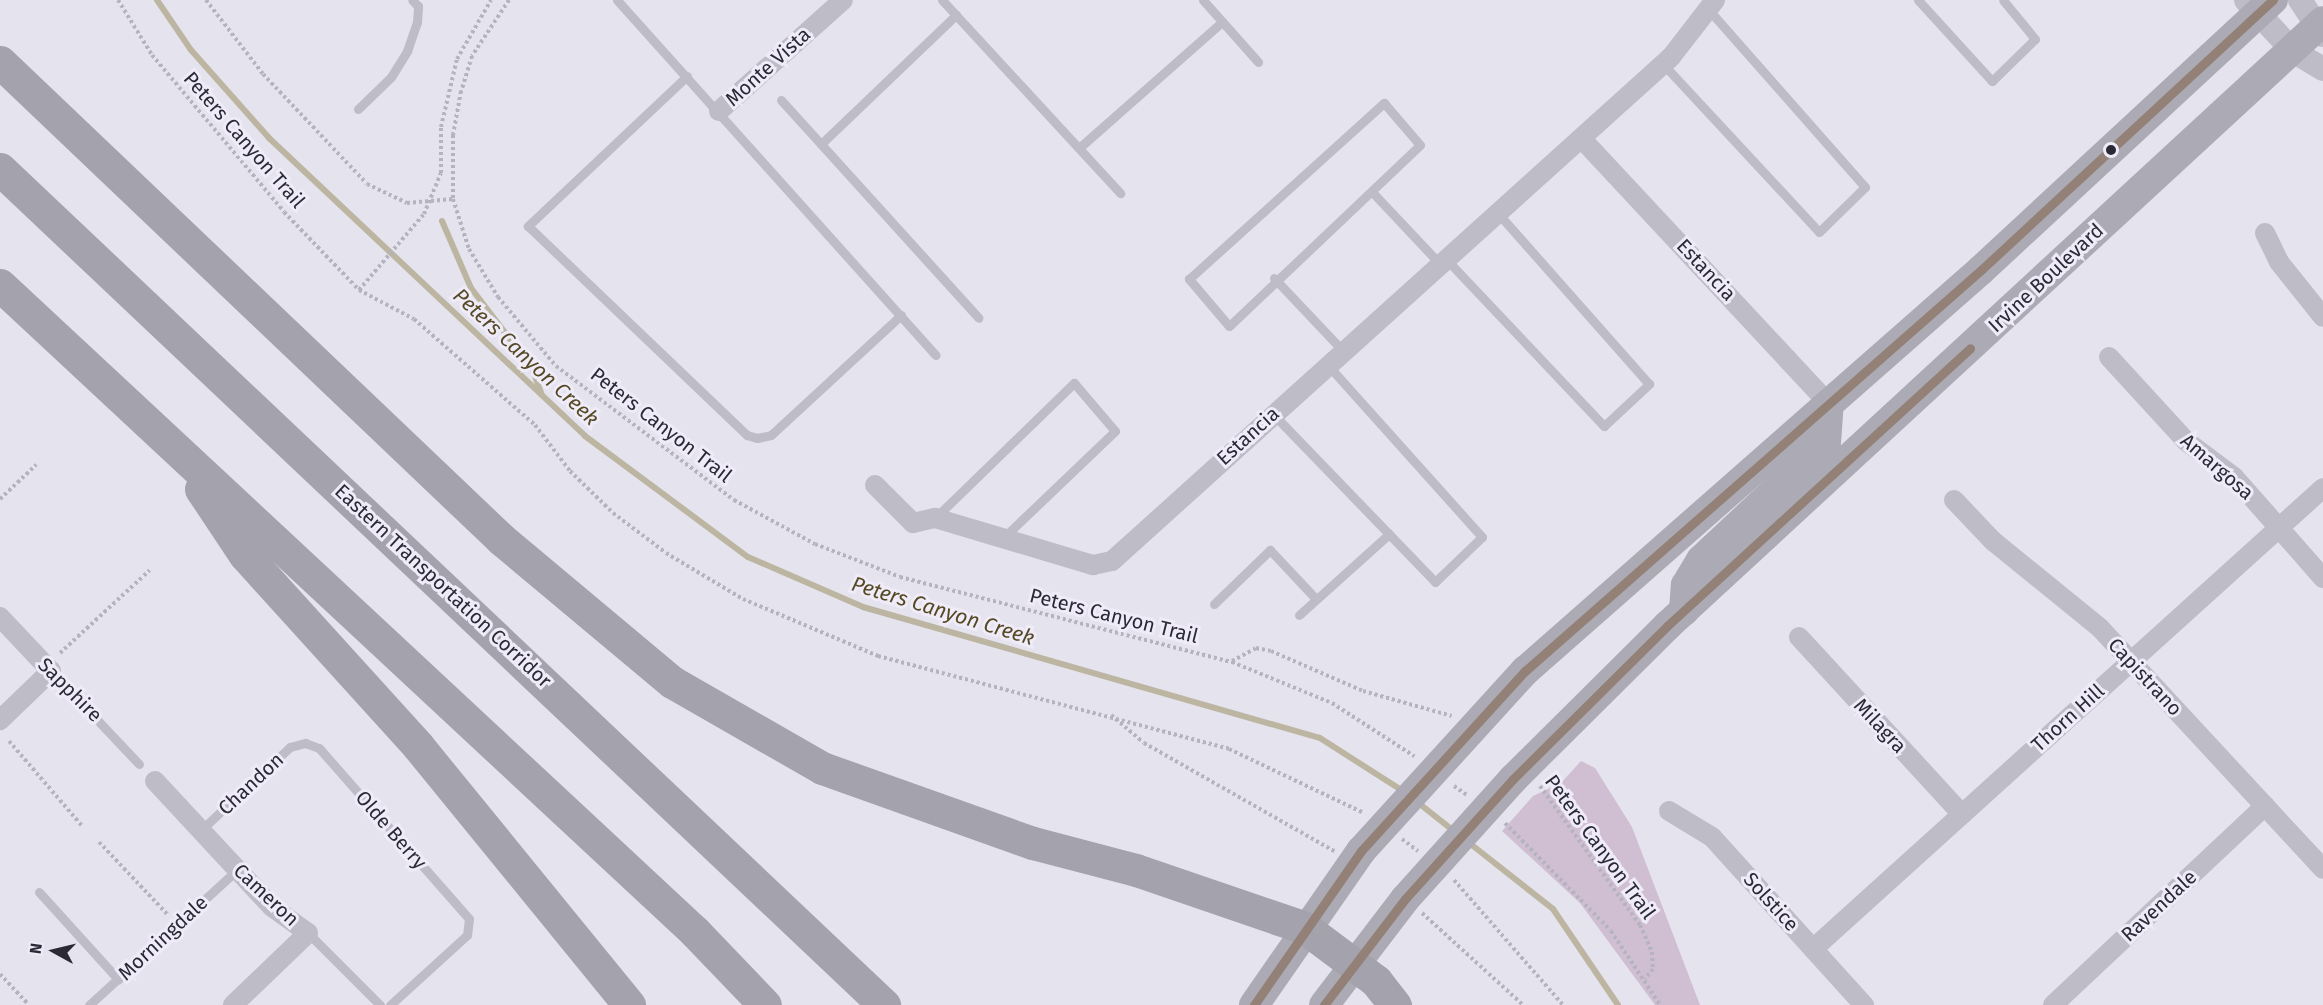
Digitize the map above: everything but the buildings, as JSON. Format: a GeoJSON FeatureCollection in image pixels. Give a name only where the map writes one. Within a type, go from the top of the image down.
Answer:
{"type":"FeatureCollection","features":[{"type":"Feature","properties":{"kind":"highway"},"geometry":{"type":"LineString","coordinates":[[0,62],[501,539],[672,682],[822,768],[1033,843],[1136,870],[1305,928],[1351,965],[1376,981],[1395,1005]]}},
{"type":"Feature","properties":{"kind":"highway","name":"Eastern Transportation Corridor"},"geometry":{"type":"LineString","coordinates":[[0,169],[884,1005]]}},
{"type":"Feature","properties":{"kind":"highway"},"geometry":{"type":"LineString","coordinates":[[0,285],[695,932],[765,1005]]}},
{"type":"Feature","properties":{"kind":"highway"},"geometry":{"type":"LineString","coordinates":[[170,443],[245,555],[418,746],[629,1005]]}},
{"type":"Feature","properties":{"kind":"main road"},"geometry":{"type":"LineString","coordinates":[[1254,1005],[1356,857],[1465,733],[1525,671],[1829,404],[2259,5]]}},
{"type":"Feature","properties":{"kind":"main road","name":"Irvine Boulevard"},"geometry":{"type":"LineString","coordinates":[[1324,1005],[1351,965],[1409,894],[1518,775],[1684,611],[2322,26]]}},
{"type":"Feature","properties":{"kind":"main road"},"geometry":{"type":"LineString","coordinates":[[1684,611],[1686,585],[1701,560],[1826,443],[1829,404]]}},
{"type":"Feature","properties":{"kind":"street","name":"Monte Vista"},"geometry":{"type":"LineString","coordinates":[[719,111],[843,0]]}},
{"type":"Feature","properties":{"kind":"street"},"geometry":{"type":"LineString","coordinates":[[2300,0],[2322,26]]}},
{"type":"Feature","properties":{"kind":"street","name":"Estancia"},"geometry":{"type":"LineString","coordinates":[[874,485],[902,517],[913,523],[935,518],[1093,565],[1112,561],[1272,413],[1663,64],[1711,4]]}},
{"type":"Feature","properties":{"kind":"street"},"geometry":{"type":"LineString","coordinates":[[2259,5],[2293,51],[2323,69]]}},
{"type":"Feature","properties":{"kind":"street","name":"Estancia"},"geometry":{"type":"LineString","coordinates":[[1581,138],[1829,404]]}},
{"type":"Feature","properties":{"kind":"street"},"geometry":{"type":"LineString","coordinates":[[2265,233],[2279,262],[2323,317]]}},
{"type":"Feature","properties":{"kind":"street","name":"Amargosa"},"geometry":{"type":"LineString","coordinates":[[2109,357],[2186,441],[2234,477],[2323,578]]}},
{"type":"Feature","properties":{"kind":"street","name":"Thorn Hill"},"geometry":{"type":"LineString","coordinates":[[1814,949],[2323,488]]}},
{"type":"Feature","properties":{"kind":"street","name":"Capistrano"},"geometry":{"type":"LineString","coordinates":[[1954,500],[1993,541],[2068,598],[2131,662],[2323,869]]}},
{"type":"Feature","properties":{"kind":"street","name":"Sapphire"},"geometry":{"type":"LineString","coordinates":[[0,617],[54,663]]}},
{"type":"Feature","properties":{"kind":"street","name":"Milagra"},"geometry":{"type":"LineString","coordinates":[[1799,637],[1962,814]]}},
{"type":"Feature","properties":{"kind":"street"},"geometry":{"type":"LineString","coordinates":[[0,720],[54,663]]}},
{"type":"Feature","properties":{"kind":"street","name":"Cameron"},"geometry":{"type":"LineString","coordinates":[[155,781],[272,907],[308,933]]}},
{"type":"Feature","properties":{"kind":"street","name":"Ravendale"},"geometry":{"type":"LineString","coordinates":[[2053,1005],[2265,807]]}},
{"type":"Feature","properties":{"kind":"street","name":"Solstice"},"geometry":{"type":"LineString","coordinates":[[1669,811],[1712,837],[1864,1005]]}},
{"type":"Feature","properties":{"kind":"street"},"geometry":{"type":"LineString","coordinates":[[233,1005],[308,933]]}},
{"type":"Feature","properties":{"kind":"lane"},"geometry":{"type":"LineString","coordinates":[[358,109],[391,77],[407,51],[417,22],[418,6],[412,0]]}},
{"type":"Feature","properties":{"kind":"lane"},"geometry":{"type":"LineString","coordinates":[[616,0],[719,111],[936,355]]}},
{"type":"Feature","properties":{"kind":"lane"},"geometry":{"type":"LineString","coordinates":[[942,0],[1120,193]]}},
{"type":"Feature","properties":{"kind":"lane"},"geometry":{"type":"LineString","coordinates":[[1203,0],[1258,62]]}},
{"type":"Feature","properties":{"kind":"lane"},"geometry":{"type":"LineString","coordinates":[[1918,0],[1992,81],[2035,39],[2003,0]]}},
{"type":"Feature","properties":{"kind":"lane"},"geometry":{"type":"LineString","coordinates":[[1663,64],[1819,232],[1865,187],[1711,4]]}},
{"type":"Feature","properties":{"kind":"lane"},"geometry":{"type":"LineString","coordinates":[[821,144],[956,15]]}},
{"type":"Feature","properties":{"kind":"lane"},"geometry":{"type":"LineString","coordinates":[[1078,148],[1222,22]]}},
{"type":"Feature","properties":{"kind":"lane"},"geometry":{"type":"LineString","coordinates":[[687,76],[528,226],[747,435],[757,438],[771,435],[901,315]]}},
{"type":"Feature","properties":{"kind":"lane"},"geometry":{"type":"LineString","coordinates":[[781,100],[979,318]]}},
{"type":"Feature","properties":{"kind":"lane"},"geometry":{"type":"LineString","coordinates":[[1384,103],[1420,145],[1374,194],[1274,278],[1229,326],[1189,279],[1384,103]]}},
{"type":"Feature","properties":{"kind":"lane"},"geometry":{"type":"LineString","coordinates":[[1374,194],[1443,261],[1604,426],[1649,384],[1497,212]]}},
{"type":"Feature","properties":{"kind":"lane"},"geometry":{"type":"LineString","coordinates":[[1274,278],[1343,351]]}},
{"type":"Feature","properties":{"kind":"lane"},"geometry":{"type":"LineString","coordinates":[[1272,413],[1435,582],[1482,537],[1327,364]]}},
{"type":"Feature","properties":{"kind":"lane"},"geometry":{"type":"LineString","coordinates":[[935,518],[1074,383],[1116,431],[1004,537]]}},
{"type":"Feature","properties":{"kind":"lane"},"geometry":{"type":"LineString","coordinates":[[1299,615],[1389,534]]}},
{"type":"Feature","properties":{"kind":"lane"},"geometry":{"type":"LineString","coordinates":[[1214,604],[1270,549],[1316,599]]}},
{"type":"Feature","properties":{"kind":"lane","name":"Sapphire"},"geometry":{"type":"LineString","coordinates":[[54,663],[139,764]]}},
{"type":"Feature","properties":{"kind":"lane","name":"Chandon"},"geometry":{"type":"LineString","coordinates":[[201,830],[290,747],[305,743]]}},
{"type":"Feature","properties":{"kind":"lane","name":"Olde Berry"},"geometry":{"type":"LineString","coordinates":[[305,743],[319,748],[469,924],[466,935],[390,1005]]}},
{"type":"Feature","properties":{"kind":"lane","name":"Morningdale"},"geometry":{"type":"LineString","coordinates":[[89,1005],[237,870]]}},
{"type":"Feature","properties":{"kind":"lane"},"geometry":{"type":"LineString","coordinates":[[39,892],[118,979]]}},
{"type":"Feature","properties":{"kind":"lane","name":"Cameron"},"geometry":{"type":"LineString","coordinates":[[308,933],[380,1005]]}},
{"type":"Feature","properties":{"kind":"path","name":"Peters Canyon Trail"},"geometry":{"type":"LineString","coordinates":[[118,0],[152,56],[284,212],[359,290],[414,319],[485,379],[535,425],[570,471],[613,513],[744,599],[878,656],[1110,714],[1229,749],[1296,779],[1374,820]]}},
{"type":"Feature","properties":{"kind":"path"},"geometry":{"type":"LineString","coordinates":[[206,0],[263,74],[367,184],[384,196],[429,203],[453,200]]}},
{"type":"Feature","properties":{"kind":"path"},"geometry":{"type":"LineString","coordinates":[[359,290],[412,233],[429,203],[441,174],[441,127],[457,59],[490,0]]}},
{"type":"Feature","properties":{"kind":"path","name":"Peters Canyon Trail"},"geometry":{"type":"LineString","coordinates":[[510,0],[472,56],[461,91],[453,135],[453,200],[469,249],[498,297],[541,349],[734,500],[815,544],[900,578],[1232,662],[1332,703],[1425,764]]}},
{"type":"Feature","properties":{"kind":"path"},"geometry":{"type":"LineString","coordinates":[[0,499],[36,465]]}},
{"type":"Feature","properties":{"kind":"path"},"geometry":{"type":"LineString","coordinates":[[54,663],[150,570]]}},
{"type":"Feature","properties":{"kind":"path"},"geometry":{"type":"LineString","coordinates":[[1232,662],[1256,648],[1271,651],[1363,691],[1457,718],[1465,733]]}},
{"type":"Feature","properties":{"kind":"path","name":"Peters Canyon Trail"},"geometry":{"type":"LineString","coordinates":[[1110,714],[1144,743],[1356,857]]}},
{"type":"Feature","properties":{"kind":"path"},"geometry":{"type":"LineString","coordinates":[[9,741],[83,827]]}},
{"type":"Feature","properties":{"kind":"path","name":"Peters Canyon Trail"},"geometry":{"type":"LineString","coordinates":[[1518,775],[1538,783],[1640,925],[1652,952],[1653,969],[1645,979]]}},
{"type":"Feature","properties":{"kind":"path"},"geometry":{"type":"LineString","coordinates":[[1444,778],[1473,799]]}},
{"type":"Feature","properties":{"kind":"path","name":"Peters Canyon Trail"},"geometry":{"type":"LineString","coordinates":[[1502,820],[1571,884],[1645,979],[1660,1005]]}},
{"type":"Feature","properties":{"kind":"path"},"geometry":{"type":"LineString","coordinates":[[1392,832],[1427,858]]}},
{"type":"Feature","properties":{"kind":"path"},"geometry":{"type":"LineString","coordinates":[[99,842],[177,925]]}},
{"type":"Feature","properties":{"kind":"path"},"geometry":{"type":"LineString","coordinates":[[1443,872],[1510,938],[1563,1005]]}},
{"type":"Feature","properties":{"kind":"path"},"geometry":{"type":"LineString","coordinates":[[1409,894],[1523,1005]]}},
{"type":"Feature","properties":{"kind":"path"},"geometry":{"type":"LineString","coordinates":[[0,974],[29,1005]]}},
{"type":"Feature","properties":{"kind":"shaded area"},"geometry":{"type":"Polygon","coordinates":[[[1581,761],[1595,768],[1632,827],[1700,1005],[1655,1005],[1580,903],[1502,831],[1533,796],[1561,783],[1581,761]]]}},
{"type":"Feature","properties":{"kind":"waterway","name":"Peters Canyon Creek"},"geometry":{"type":"LineString","coordinates":[[157,0],[191,50],[269,138],[585,436],[748,557],[863,607],[1320,738],[1403,791]]}},
{"type":"Feature","properties":{"kind":"waterway"},"geometry":{"type":"LineString","coordinates":[[442,221],[471,288],[532,368],[541,393]]}},
{"type":"Feature","properties":{"kind":"waterway","name":"Peters Canyon Creek"},"geometry":{"type":"LineString","coordinates":[[1416,801],[1455,832]]}},
{"type":"Feature","properties":{"kind":"waterway","name":"Peters Canyon Creek"},"geometry":{"type":"LineString","coordinates":[[1468,842],[1553,909],[1618,1005]]}},
{"type":"Feature","properties":{"kind":"transit line"},"geometry":{"type":"LineString","coordinates":[[1254,1005],[1361,851],[1525,671],[1981,270],[2273,0]]}},
{"type":"Feature","properties":{"kind":"transit line"},"geometry":{"type":"LineString","coordinates":[[1324,1005],[1405,899],[1513,779],[1667,626],[1970,348]]}}]}
